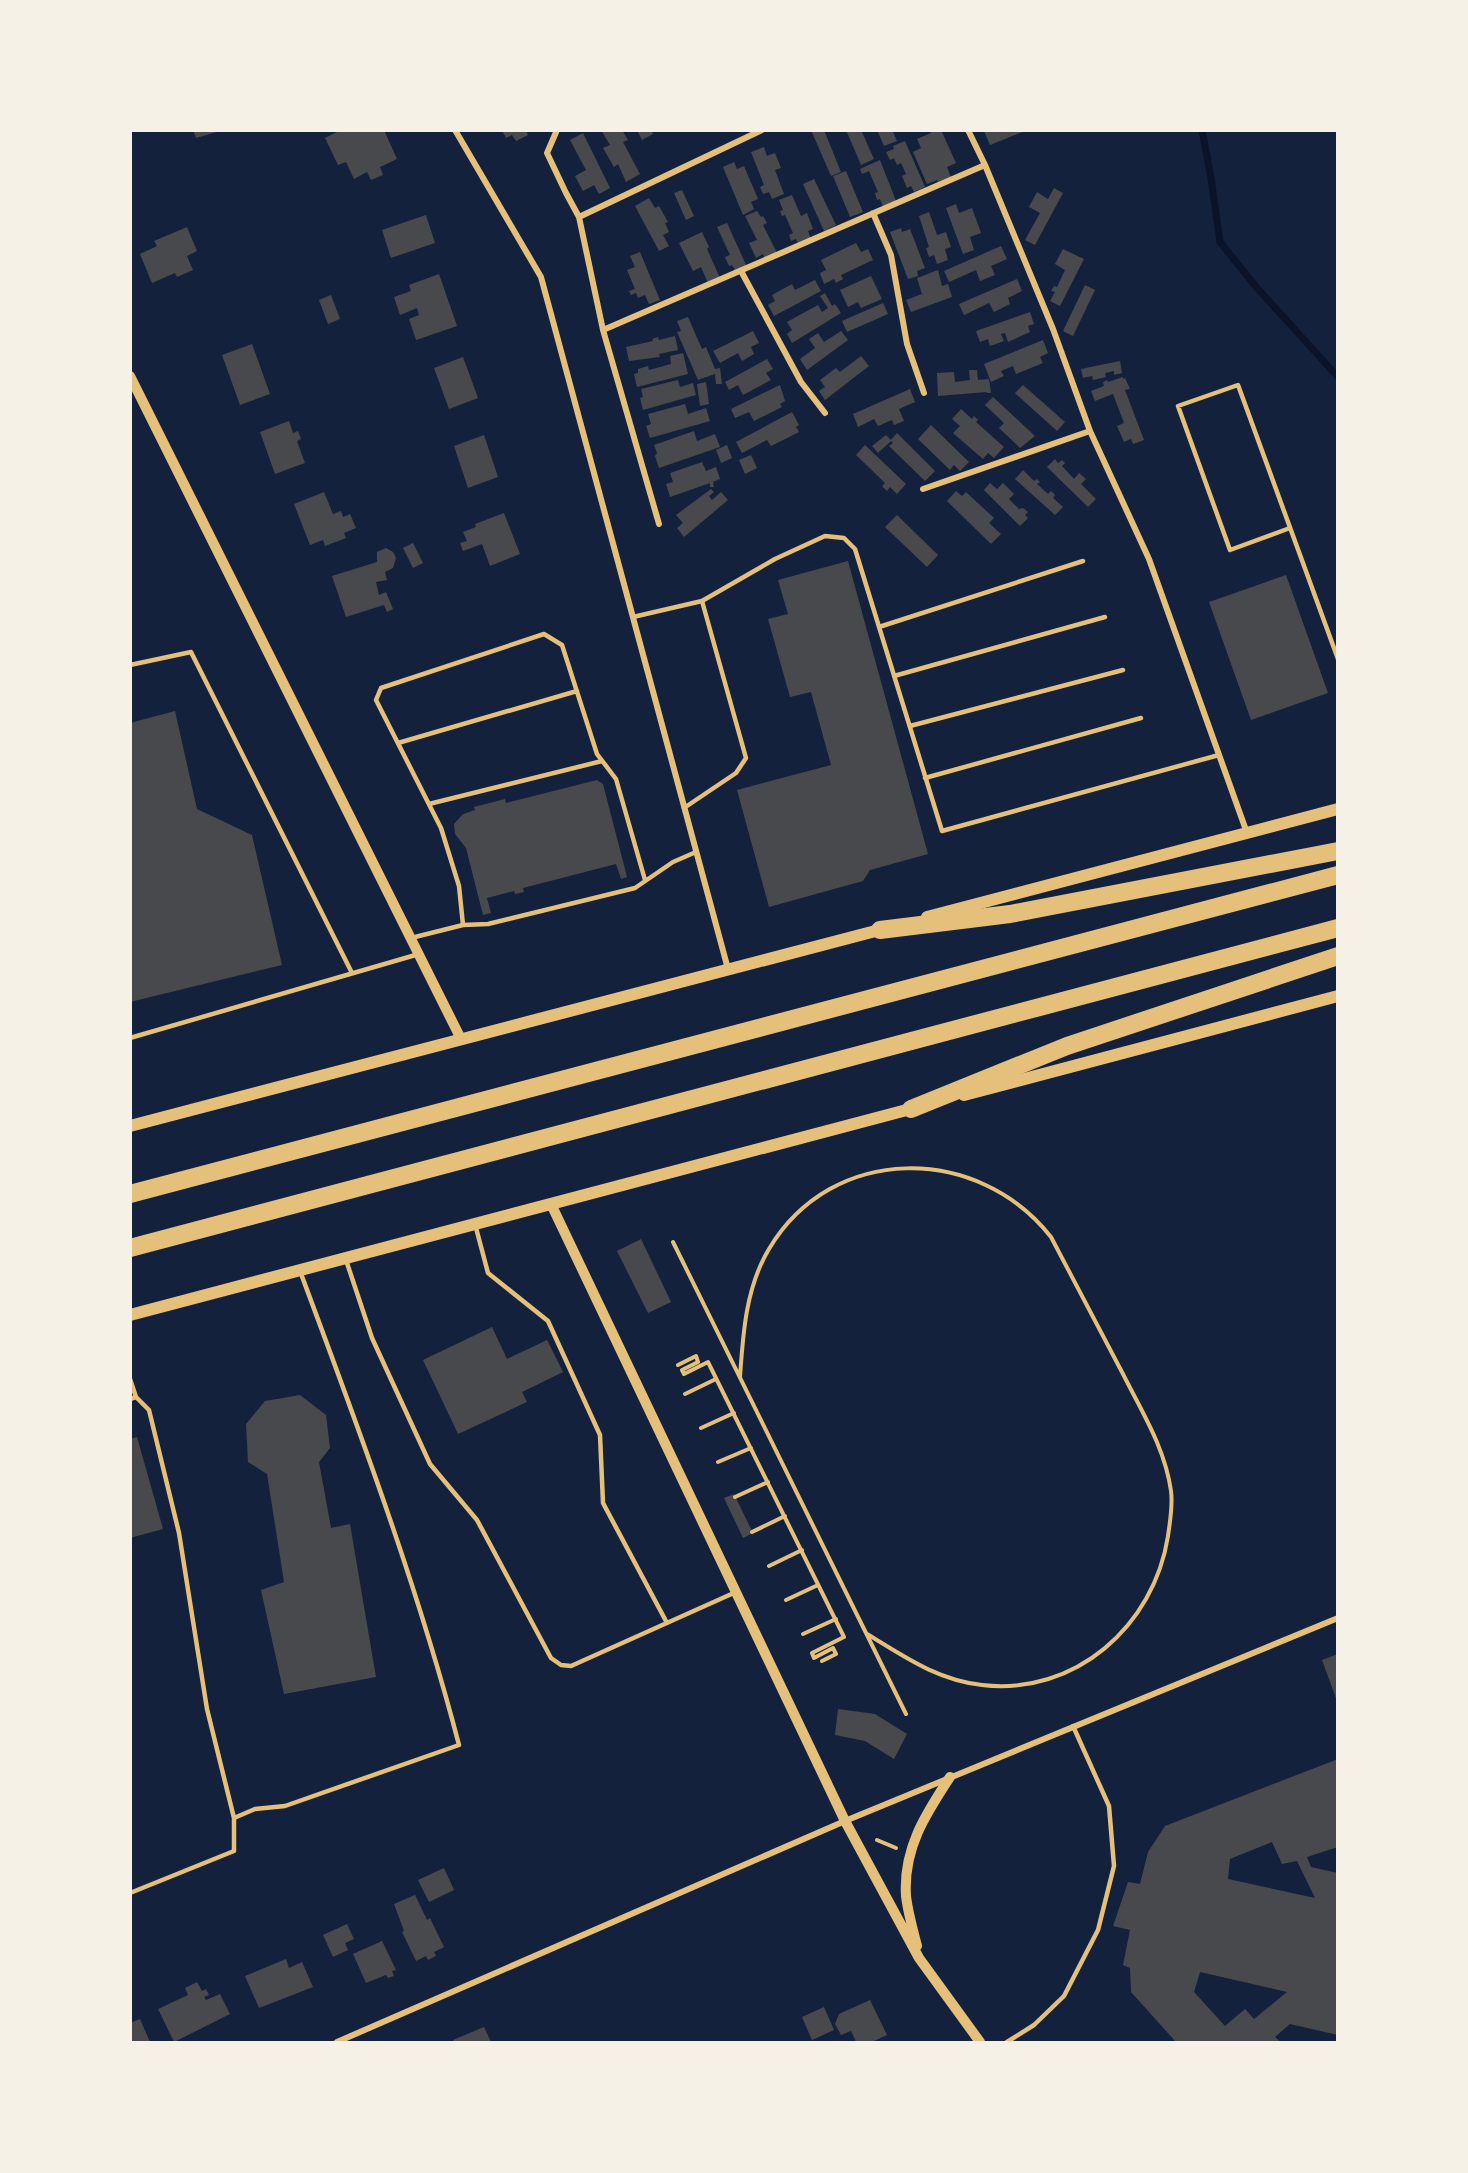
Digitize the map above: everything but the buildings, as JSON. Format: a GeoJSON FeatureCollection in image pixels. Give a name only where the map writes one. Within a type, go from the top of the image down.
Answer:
{"type":"FeatureCollection","features":[{"type":"Feature","properties":{"kind":"highway"},"geometry":{"type":"LineString","coordinates":[[880,930],[1010,914],[1338,851]]}},
{"type":"Feature","properties":{"kind":"highway"},"geometry":{"type":"LineString","coordinates":[[130,1194],[1338,875]]}},
{"type":"Feature","properties":{"kind":"highway"},"geometry":{"type":"LineString","coordinates":[[130,1248],[1338,928]]}},
{"type":"Feature","properties":{"kind":"highway"},"geometry":{"type":"LineString","coordinates":[[911,1109],[1067,1046],[1338,956]]}},
{"type":"Feature","properties":{"kind":"main road"},"geometry":{"type":"LineString","coordinates":[[130,1126],[1338,809]]}},
{"type":"Feature","properties":{"kind":"main road"},"geometry":{"type":"LineString","coordinates":[[130,1315],[1338,996]]}},
{"type":"Feature","properties":{"kind":"street"},"geometry":{"type":"LineString","coordinates":[[455,130],[541,277],[728,969]]}},
{"type":"Feature","properties":{"kind":"street"},"geometry":{"type":"LineString","coordinates":[[557,130],[547,153],[579,217],[603,330],[659,524]]}},
{"type":"Feature","properties":{"kind":"street"},"geometry":{"type":"LineString","coordinates":[[579,217],[762,130]]}},
{"type":"Feature","properties":{"kind":"street"},"geometry":{"type":"LineString","coordinates":[[968,130],[985,165],[1053,328],[1090,431],[1149,559],[1247,833]]}},
{"type":"Feature","properties":{"kind":"street"},"geometry":{"type":"LineString","coordinates":[[603,330],[985,165]]}},
{"type":"Feature","properties":{"kind":"street"},"geometry":{"type":"LineString","coordinates":[[873,213],[891,255],[907,344],[924,393]]}},
{"type":"Feature","properties":{"kind":"street"},"geometry":{"type":"LineString","coordinates":[[741,271],[801,381],[825,413]]}},
{"type":"Feature","properties":{"kind":"street"},"geometry":{"type":"LineString","coordinates":[[130,376],[461,1040]]}},
{"type":"Feature","properties":{"kind":"street"},"geometry":{"type":"LineString","coordinates":[[923,489],[1090,431]]}},
{"type":"Feature","properties":{"kind":"street"},"geometry":{"type":"LineString","coordinates":[[551,1204],[845,1821],[919,1958],[980,2043]]}},
{"type":"Feature","properties":{"kind":"street"},"geometry":{"type":"LineString","coordinates":[[337,2043],[353,2039],[845,1821],[1338,1618]]}},
{"type":"Feature","properties":{"kind":"street"},"geometry":{"type":"LineString","coordinates":[[919,1958],[906,1896],[908,1861],[917,1830],[950,1777]]}},
{"type":"Feature","properties":{"kind":"lane"},"geometry":{"type":"LineString","coordinates":[[1290,528],[1230,550],[1178,406],[1238,385],[1338,659]]}},
{"type":"Feature","properties":{"kind":"lane"},"geometry":{"type":"LineString","coordinates":[[633,617],[702,601],[775,559],[825,536],[844,538],[855,549],[942,831],[1219,754]]}},
{"type":"Feature","properties":{"kind":"lane"},"geometry":{"type":"LineString","coordinates":[[879,627],[1083,561]]}},
{"type":"Feature","properties":{"kind":"lane"},"geometry":{"type":"LineString","coordinates":[[684,807],[736,774],[746,758],[702,601]]}},
{"type":"Feature","properties":{"kind":"lane"},"geometry":{"type":"LineString","coordinates":[[894,676],[1105,617]]}},
{"type":"Feature","properties":{"kind":"lane"},"geometry":{"type":"LineString","coordinates":[[463,925],[459,886],[441,828],[376,700],[381,688],[544,634],[562,645],[597,754],[616,779],[645,880]]}},
{"type":"Feature","properties":{"kind":"lane"},"geometry":{"type":"LineString","coordinates":[[130,665],[191,652],[352,973]]}},
{"type":"Feature","properties":{"kind":"lane"},"geometry":{"type":"LineString","coordinates":[[910,726],[1123,670]]}},
{"type":"Feature","properties":{"kind":"lane"},"geometry":{"type":"LineString","coordinates":[[398,742],[577,691]]}},
{"type":"Feature","properties":{"kind":"lane"},"geometry":{"type":"LineString","coordinates":[[925,778],[1141,718]]}},
{"type":"Feature","properties":{"kind":"lane"},"geometry":{"type":"LineString","coordinates":[[429,804],[602,761]]}},
{"type":"Feature","properties":{"kind":"lane"},"geometry":{"type":"LineString","coordinates":[[411,938],[463,925],[488,924],[635,888],[674,862],[696,852]]}},
{"type":"Feature","properties":{"kind":"lane"},"geometry":{"type":"LineString","coordinates":[[130,1038],[419,954]]}},
{"type":"Feature","properties":{"kind":"lane"},"geometry":{"type":"LineString","coordinates":[[475,1224],[488,1273],[548,1321],[600,1435],[603,1503],[667,1623]]}},
{"type":"Feature","properties":{"kind":"lane"},"geometry":{"type":"LineString","coordinates":[[345,1258],[372,1338],[430,1464],[477,1520],[551,1658],[561,1665],[572,1666],[736,1592]]}},
{"type":"Feature","properties":{"kind":"lane"},"geometry":{"type":"LineString","coordinates":[[234,1818],[255,1809],[285,1806],[459,1744],[440,1673],[371,1465],[300,1270]]}},
{"type":"Feature","properties":{"kind":"lane"},"geometry":{"type":"LineString","coordinates":[[130,1379],[133,1398],[149,1410],[179,1533],[207,1709],[234,1818],[234,1851],[130,1893]]}},
{"type":"Feature","properties":{"kind":"lane"},"geometry":{"type":"LineString","coordinates":[[1006,2043],[1034,2025],[1064,1996],[1098,1930],[1114,1866],[1109,1806],[1073,1726]]}},
{"type":"Feature","properties":{"kind":"path"},"geometry":{"type":"LineString","coordinates":[[740,1377],[744,1328],[754,1281],[769,1249],[803,1208],[839,1185],[875,1171],[912,1167],[956,1173],[1003,1194],[1031,1214],[1051,1237],[1160,1446],[1171,1492],[1166,1551],[1152,1590],[1141,1608],[1126,1629],[1098,1654],[1072,1670],[1037,1682],[1012,1686],[983,1685],[935,1674],[867,1634]]}},
{"type":"Feature","properties":{"kind":"path"},"geometry":{"type":"LineString","coordinates":[[674,1242],[906,1714]]}},
{"type":"Feature","properties":{"kind":"path"},"geometry":{"type":"LineString","coordinates":[[678,1365],[696,1356],[698,1362],[682,1370],[684,1374],[708,1362],[836,1619],[844,1637],[812,1653],[814,1658],[833,1648],[836,1654],[822,1661]]}},
{"type":"Feature","properties":{"kind":"path"},"geometry":{"type":"LineString","coordinates":[[685,1394],[716,1379]]}},
{"type":"Feature","properties":{"kind":"path"},"geometry":{"type":"LineString","coordinates":[[701,1428],[734,1413]]}},
{"type":"Feature","properties":{"kind":"path"},"geometry":{"type":"LineString","coordinates":[[718,1462],[751,1448]]}},
{"type":"Feature","properties":{"kind":"path"},"geometry":{"type":"LineString","coordinates":[[735,1497],[768,1482]]}},
{"type":"Feature","properties":{"kind":"path"},"geometry":{"type":"LineString","coordinates":[[752,1532],[785,1516]]}},
{"type":"Feature","properties":{"kind":"path"},"geometry":{"type":"LineString","coordinates":[[769,1566],[802,1550]]}},
{"type":"Feature","properties":{"kind":"path"},"geometry":{"type":"LineString","coordinates":[[786,1600],[818,1585]]}},
{"type":"Feature","properties":{"kind":"path"},"geometry":{"type":"LineString","coordinates":[[802,1634],[836,1619]]}},
{"type":"Feature","properties":{"kind":"path"},"geometry":{"type":"LineString","coordinates":[[877,1840],[902,1851]]}},
{"type":"Feature","properties":{"kind":"waterway"},"geometry":{"type":"LineString","coordinates":[[1202,130],[1220,242],[1257,288],[1338,377]]}}]}
